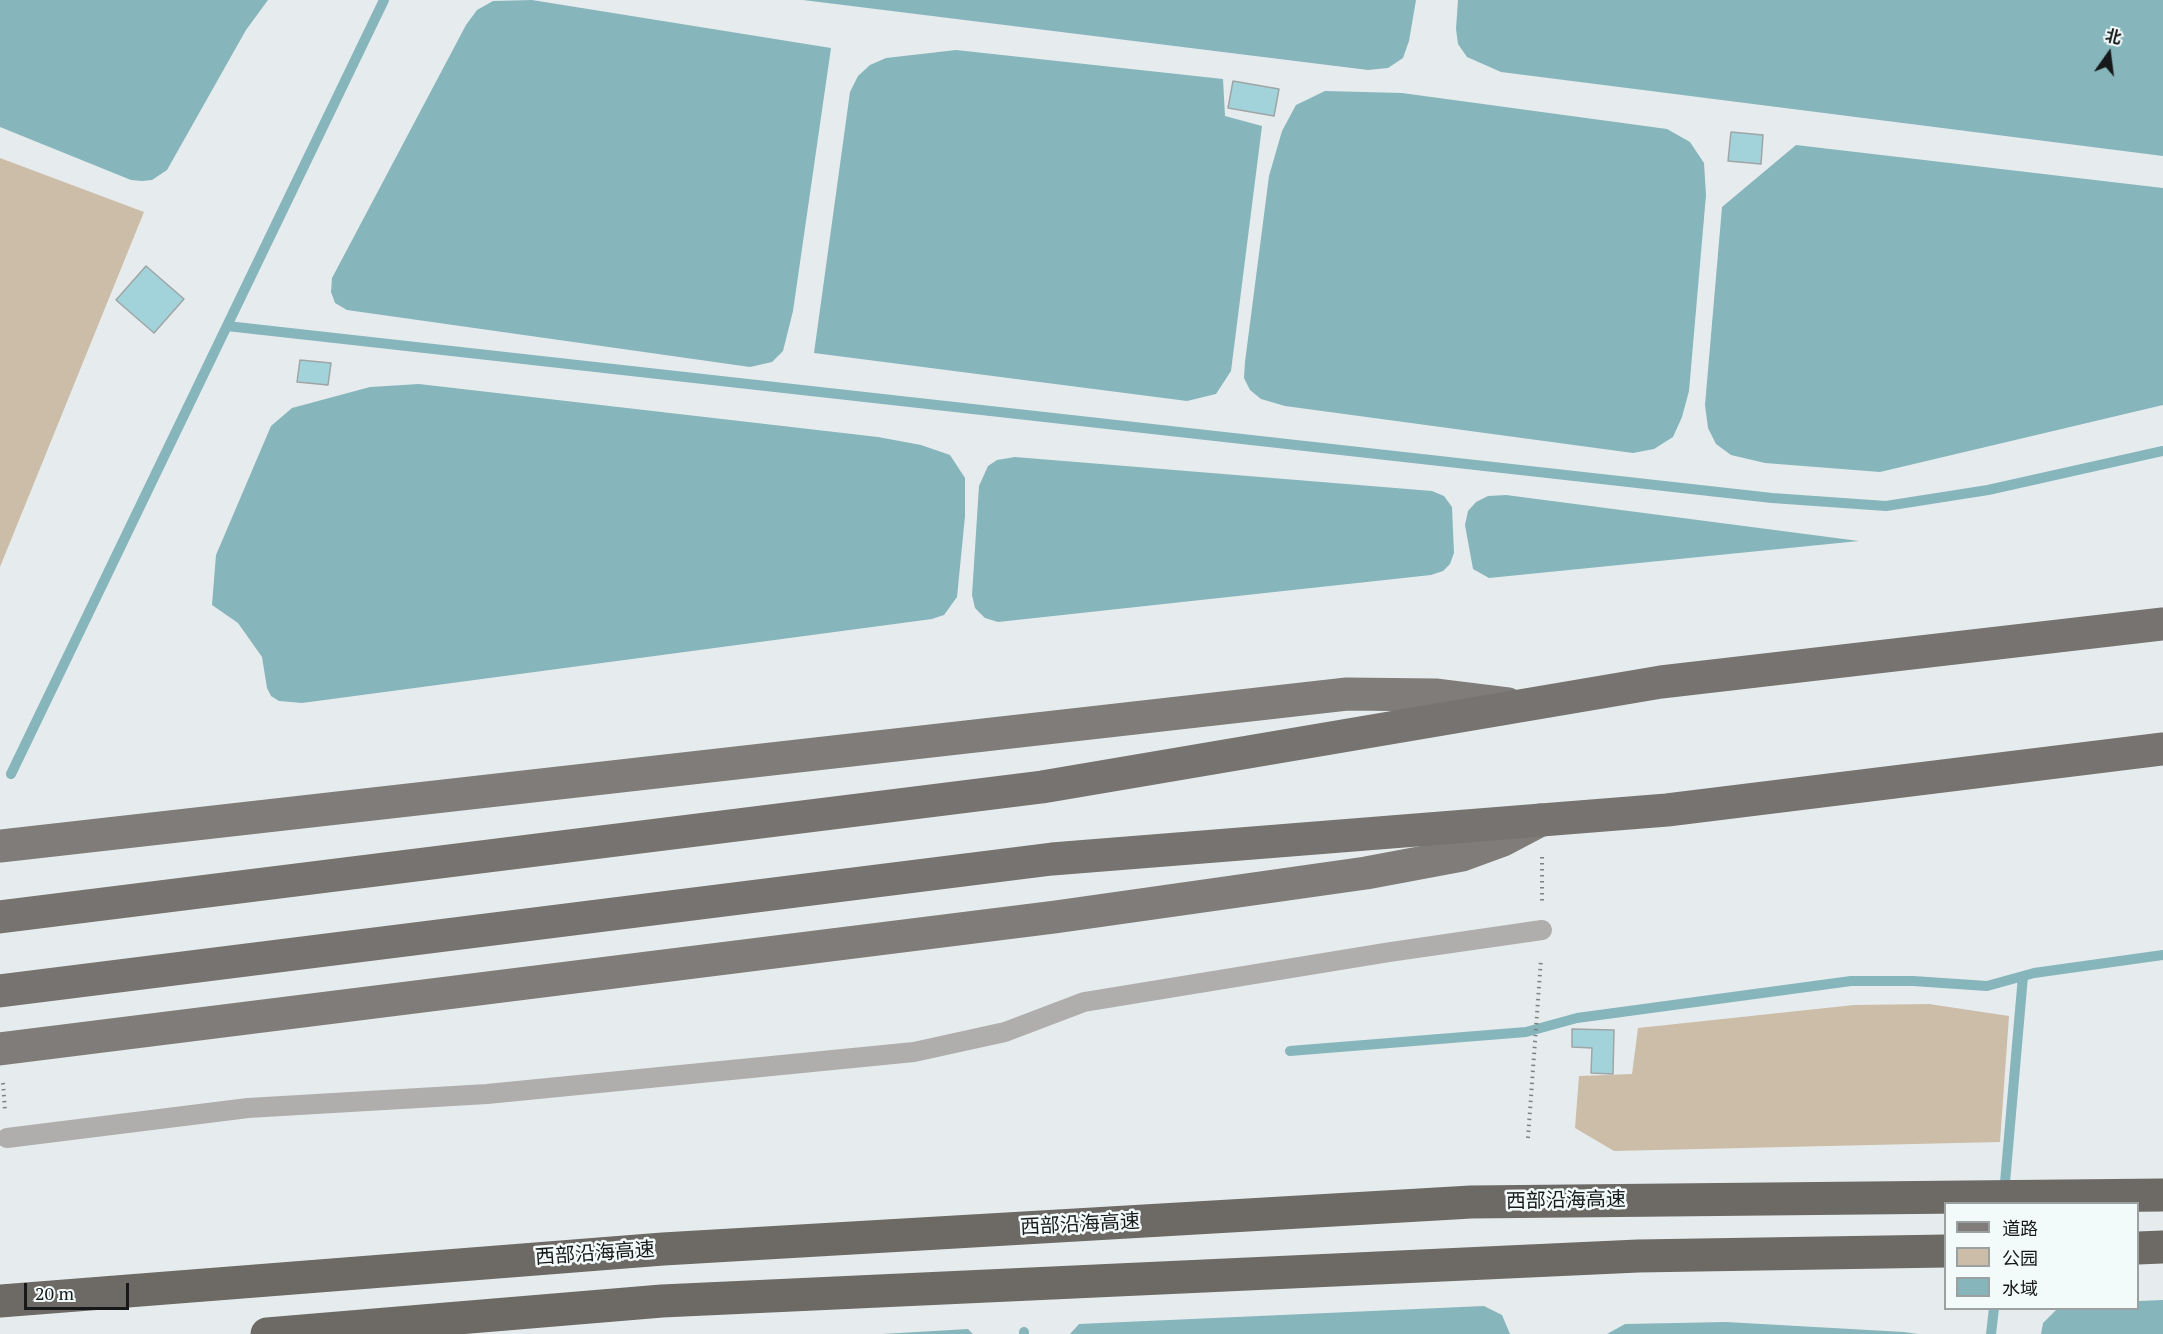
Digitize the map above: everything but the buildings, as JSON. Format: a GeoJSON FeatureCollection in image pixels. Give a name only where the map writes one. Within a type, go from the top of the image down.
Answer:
{"type":"FeatureCollection","features":[{"type":"Feature","properties":{"kind":"highway"},"geometry":{"type":"LineString","coordinates":[[0,917],[1042,787],[1661,682],[2163,624]]}},
{"type":"Feature","properties":{"kind":"highway"},"geometry":{"type":"LineString","coordinates":[[0,991],[1052,859],[1667,810],[2163,749]]}},
{"type":"Feature","properties":{"kind":"highway","name":"西部沿海高速"},"geometry":{"type":"LineString","coordinates":[[0,1301],[652,1250],[1471,1202],[2163,1195]]}},
{"type":"Feature","properties":{"kind":"highway"},"geometry":{"type":"LineString","coordinates":[[2139,1248],[2163,1247]]}},
{"type":"Feature","properties":{"kind":"highway"},"geometry":{"type":"LineString","coordinates":[[267,1334],[674,1300],[1638,1256],[1944,1251]]}},
{"type":"Feature","properties":{"kind":"main road"},"geometry":{"type":"LineString","coordinates":[[0,846],[1347,694],[1435,695],[1519,705]]}},
{"type":"Feature","properties":{"kind":"main road"},"geometry":{"type":"LineString","coordinates":[[0,1049],[1055,917],[1366,873],[1461,855],[1503,840],[1541,820]]}},
{"type":"Feature","properties":{"kind":"lane"},"geometry":{"type":"LineString","coordinates":[[7,1138],[248,1108],[487,1094],[914,1052],[1005,1032],[1084,1002],[1390,952],[1542,930]]}},
{"type":"Feature","properties":{"kind":"path"},"geometry":{"type":"LineString","coordinates":[[1528,1138],[1542,930],[1541,820]]}},
{"type":"Feature","properties":{"kind":"path"},"geometry":{"type":"LineString","coordinates":[[0,1049],[7,1138]]}},
{"type":"Feature","properties":{"kind":"green space"},"geometry":{"type":"Polygon","coordinates":[[[0,158],[144,212],[0,567],[0,158]]]}},
{"type":"Feature","properties":{"kind":"green space"},"geometry":{"type":"Polygon","coordinates":[[[1929,1004],[2009,1016],[2000,1142],[1614,1151],[1575,1128],[1579,1076],[1632,1074],[1638,1028],[1854,1005],[1929,1004]]]}},
{"type":"Feature","properties":{"kind":"water"},"geometry":{"type":"Polygon","coordinates":[[[0,0],[268,0],[246,30],[167,170],[152,180],[142,181],[131,180],[0,127],[0,0]]]}},
{"type":"Feature","properties":{"kind":"water"},"geometry":{"type":"Polygon","coordinates":[[[532,0],[831,48],[793,311],[783,351],[772,362],[750,367],[347,310],[335,303],[331,292],[332,278],[466,25],[477,10],[493,1],[532,0]]]}},
{"type":"Feature","properties":{"kind":"water"},"geometry":{"type":"Polygon","coordinates":[[[803,0],[1416,0],[1409,41],[1403,58],[1388,68],[1368,70],[803,0]]]}},
{"type":"Feature","properties":{"kind":"water"},"geometry":{"type":"Polygon","coordinates":[[[1458,0],[2163,0],[2163,156],[1501,72],[1467,57],[1458,44],[1456,29],[1458,0]]]}},
{"type":"Feature","properties":{"kind":"water"},"geometry":{"type":"Polygon","coordinates":[[[956,50],[1223,79],[1225,116],[1262,126],[1231,371],[1216,394],[1187,401],[814,353],[850,92],[858,76],[870,65],[886,58],[956,50]]]}},
{"type":"Feature","properties":{"kind":"water"},"geometry":{"type":"Polygon","coordinates":[[[1325,91],[1402,93],[1667,129],[1690,142],[1704,163],[1706,195],[1689,391],[1682,417],[1673,437],[1654,449],[1633,453],[1285,406],[1261,399],[1250,390],[1244,378],[1245,362],[1269,176],[1282,131],[1296,105],[1325,91]]]}},
{"type":"Feature","properties":{"kind":"water"},"geometry":{"type":"Polygon","coordinates":[[[1796,145],[2163,188],[2163,405],[1880,472],[1765,463],[1731,455],[1716,444],[1708,428],[1705,405],[1722,207],[1796,145]]]}},
{"type":"Feature","properties":{"kind":"water"},"geometry":{"type":"Polygon","coordinates":[[[419,384],[878,437],[921,445],[950,455],[965,478],[965,516],[957,597],[944,615],[932,619],[302,703],[279,701],[271,696],[267,688],[262,657],[238,623],[212,605],[216,555],[271,426],[292,408],[370,387],[419,384]]]}},
{"type":"Feature","properties":{"kind":"water"},"geometry":{"type":"Polygon","coordinates":[[[1015,457],[1432,491],[1444,496],[1452,507],[1454,553],[1450,564],[1443,571],[1431,575],[998,622],[985,618],[975,608],[972,595],[979,486],[988,466],[997,460],[1015,457]]]}},
{"type":"Feature","properties":{"kind":"water"},"geometry":{"type":"Polygon","coordinates":[[[1506,495],[1859,541],[1489,578],[1473,569],[1465,525],[1468,511],[1476,502],[1488,496],[1506,495]]]}},
{"type":"Feature","properties":{"kind":"water"},"geometry":{"type":"Polygon","coordinates":[[[2163,1300],[2163,1334],[2041,1334],[2043,1323],[2056,1310],[2139,1310],[2139,1301],[2163,1300]]]}},
{"type":"Feature","properties":{"kind":"water"},"geometry":{"type":"Polygon","coordinates":[[[1484,1306],[1502,1315],[1510,1334],[1070,1334],[1079,1324],[1484,1306]]]}},
{"type":"Feature","properties":{"kind":"water"},"geometry":{"type":"Polygon","coordinates":[[[1726,1322],[1918,1334],[1607,1334],[1625,1324],[1726,1322]]]}},
{"type":"Feature","properties":{"kind":"water"},"geometry":{"type":"Polygon","coordinates":[[[968,1329],[973,1334],[882,1334],[968,1329]]]}},
{"type":"Feature","properties":{"kind":"waterway"},"geometry":{"type":"LineString","coordinates":[[11,774],[384,0]]}},
{"type":"Feature","properties":{"kind":"waterway"},"geometry":{"type":"LineString","coordinates":[[227,326],[1772,498],[1886,506],[1988,490],[2163,451]]}},
{"type":"Feature","properties":{"kind":"waterway"},"geometry":{"type":"LineString","coordinates":[[1290,1051],[1526,1032],[1577,1018],[1851,981],[1913,981],[1987,986],[2034,973],[2163,955]]}},
{"type":"Feature","properties":{"kind":"waterway"},"geometry":{"type":"LineString","coordinates":[[2004,1194],[2023,976]]}},
{"type":"Feature","properties":{"kind":"waterway"},"geometry":{"type":"LineString","coordinates":[[1991,1334],[1994,1310]]}}]}
